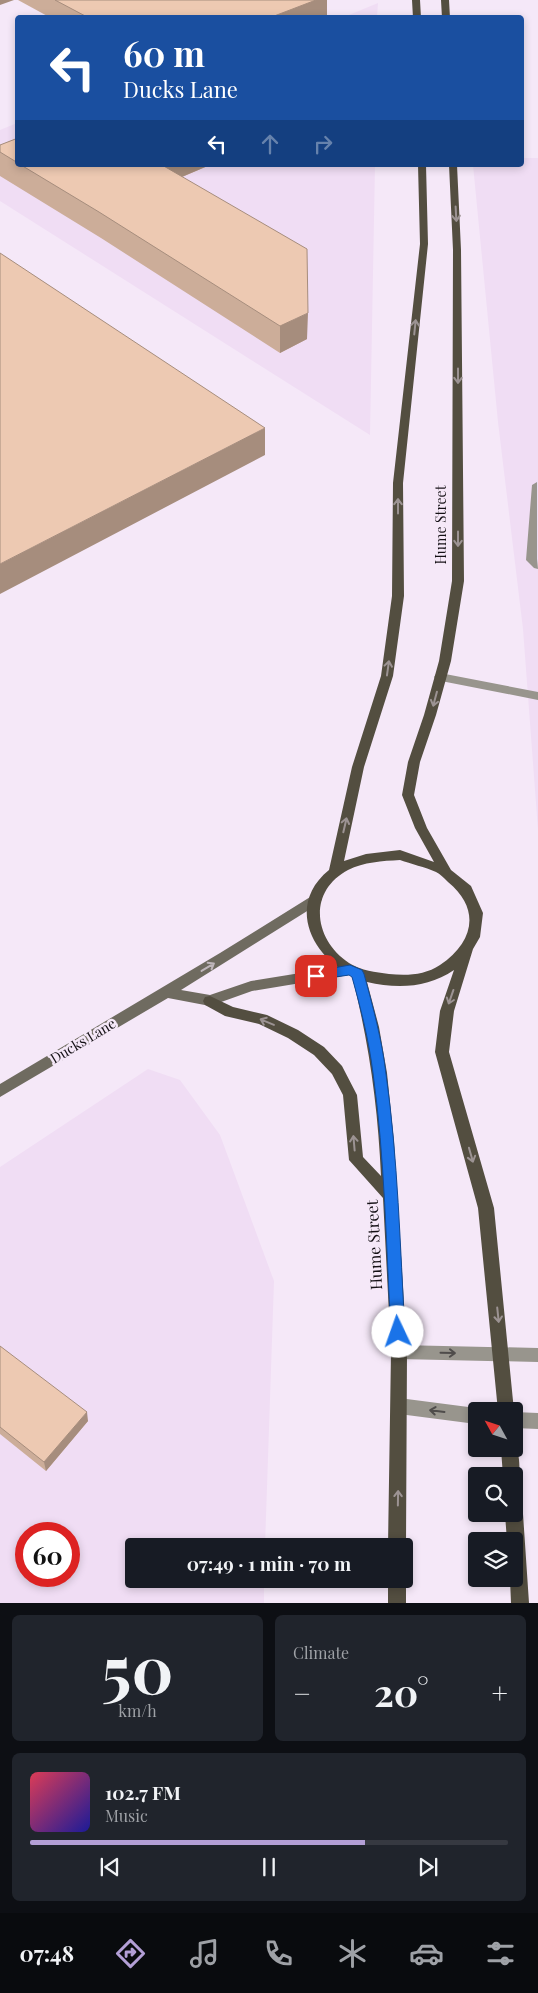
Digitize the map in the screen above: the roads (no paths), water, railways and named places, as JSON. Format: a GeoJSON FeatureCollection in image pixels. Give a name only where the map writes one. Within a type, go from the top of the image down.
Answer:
{"type":"FeatureCollection","features":[{"type":"Feature","properties":{"kind":"main road"},"geometry":{"type":"LineString","coordinates":[[416,0],[417,15]]}},
{"type":"Feature","properties":{"kind":"main road"},"geometry":{"type":"LineString","coordinates":[[445,0],[446,15]]}},
{"type":"Feature","properties":{"kind":"main road"},"geometry":{"type":"LineString","coordinates":[[335,872],[358,767],[387,676],[398,596],[398,482],[424,244],[422,167]]}},
{"type":"Feature","properties":{"kind":"main road","name":"Hume Street"},"geometry":{"type":"LineString","coordinates":[[445,869],[421,828],[408,795],[414,762],[430,715],[440,677],[458,581],[457,250],[453,167]]}},
{"type":"Feature","properties":{"kind":"main road"},"geometry":{"type":"LineString","coordinates":[[468,951],[454,965],[436,974],[415,980],[393,982],[370,978],[354,972],[330,956],[317,938],[312,919],[315,900],[326,880],[335,872],[354,862],[377,856],[400,855],[424,860],[445,869],[465,887],[476,907],[477,930],[446,1011],[442,1052],[486,1208],[505,1402]]}},
{"type":"Feature","properties":{"kind":"main road","name":"Hume Street"},"geometry":{"type":"LineString","coordinates":[[354,972],[372,1027],[380,1073],[390,1196],[399,1352],[397,1538]]}},
{"type":"Feature","properties":{"kind":"main road"},"geometry":{"type":"LineString","coordinates":[[210,1001],[230,1012],[262,1019],[293,1034],[319,1051],[337,1070],[350,1095],[356,1160],[390,1196]]}},
{"type":"Feature","properties":{"kind":"main road"},"geometry":{"type":"LineString","coordinates":[[515,1522],[520,1603]]}},
{"type":"Feature","properties":{"kind":"main road"},"geometry":{"type":"LineString","coordinates":[[397,1588],[397,1603]]}},
{"type":"Feature","properties":{"kind":"street"},"geometry":{"type":"LineString","coordinates":[[537,485],[531,560],[538,566]]}},
{"type":"Feature","properties":{"kind":"street"},"geometry":{"type":"LineString","coordinates":[[440,677],[538,696]]}},
{"type":"Feature","properties":{"kind":"street","name":"Ducks Lane"},"geometry":{"type":"LineString","coordinates":[[0,1091],[315,900]]}},
{"type":"Feature","properties":{"kind":"street"},"geometry":{"type":"LineString","coordinates":[[166,992],[210,1001],[251,986],[354,972]]}},
{"type":"Feature","properties":{"kind":"street"},"geometry":{"type":"LineString","coordinates":[[399,1352],[538,1355]]}},
{"type":"Feature","properties":{"kind":"street"},"geometry":{"type":"LineString","coordinates":[[399,1406],[468,1415]]}},
{"type":"Feature","properties":{"kind":"street"},"geometry":{"type":"LineString","coordinates":[[523,1420],[538,1421]]}}]}
